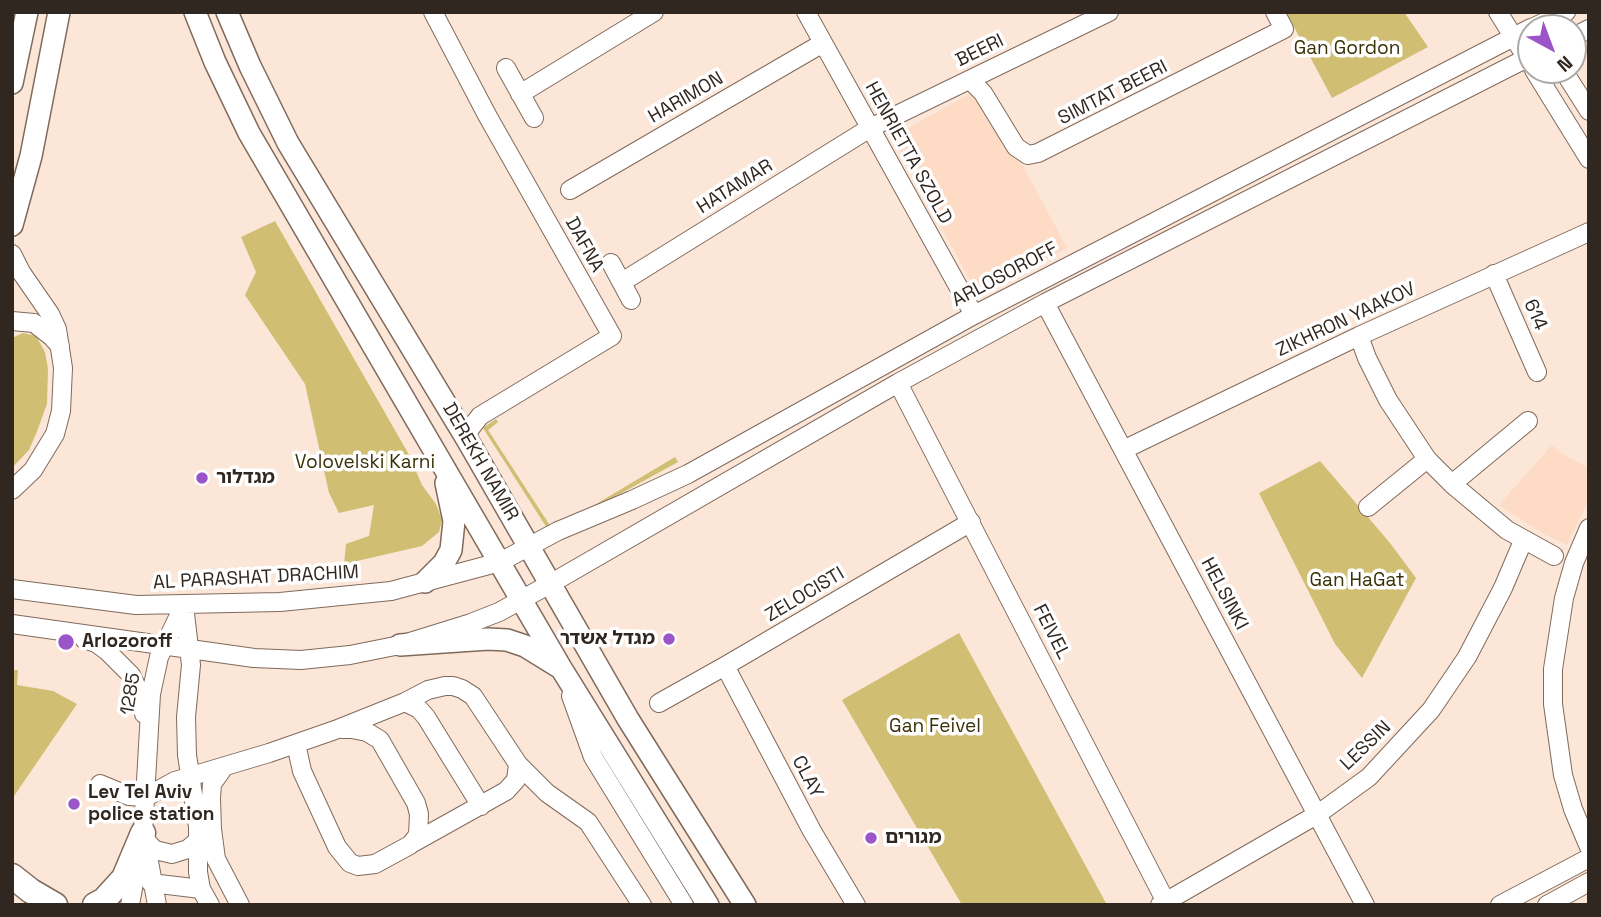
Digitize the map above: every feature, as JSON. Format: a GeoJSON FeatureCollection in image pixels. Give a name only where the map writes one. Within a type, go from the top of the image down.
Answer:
{"type":"FeatureCollection","features":[{"type":"Feature","properties":{"kind":"highway"},"geometry":{"type":"LineString","coordinates":[[95,905],[104,900],[124,878],[143,833]]}},
{"type":"Feature","properties":{"kind":"highway"},"geometry":{"type":"LineString","coordinates":[[12,876],[55,905]]}},
{"type":"Feature","properties":{"kind":"main road"},"geometry":{"type":"LineString","coordinates":[[12,83],[27,12]]}},
{"type":"Feature","properties":{"kind":"main road","name":"DEREKH NAMIR"},"geometry":{"type":"LineString","coordinates":[[195,12],[215,62],[249,133],[561,668],[708,905]]}},
{"type":"Feature","properties":{"kind":"main road","name":"DEREKH NAMIR"},"geometry":{"type":"LineString","coordinates":[[227,12],[288,143],[468,441],[628,719],[745,905]]}},
{"type":"Feature","properties":{"kind":"main road"},"geometry":{"type":"LineString","coordinates":[[12,225],[31,156],[59,19]]}},
{"type":"Feature","properties":{"kind":"main road"},"geometry":{"type":"LineString","coordinates":[[425,582],[444,563],[451,550],[454,521],[442,464]]}},
{"type":"Feature","properties":{"kind":"main road"},"geometry":{"type":"LineString","coordinates":[[400,645],[507,640],[525,646],[561,668]]}},
{"type":"Feature","properties":{"kind":"street","name":"DAFNA"},"geometry":{"type":"LineString","coordinates":[[433,12],[487,115],[612,336],[480,416],[469,430],[468,441]]}},
{"type":"Feature","properties":{"kind":"street"},"geometry":{"type":"LineString","coordinates":[[520,94],[654,12]]}},
{"type":"Feature","properties":{"kind":"street","name":"BEERI"},"geometry":{"type":"LineString","coordinates":[[870,128],[1109,12]]}},
{"type":"Feature","properties":{"kind":"street","name":"SIMTAT BEERI"},"geometry":{"type":"LineString","coordinates":[[970,80],[983,93],[1016,146],[1028,155],[1038,153],[1284,29],[1275,12]]}},
{"type":"Feature","properties":{"kind":"street"},"geometry":{"type":"LineString","coordinates":[[1498,12],[1517,41]]}},
{"type":"Feature","properties":{"kind":"street","name":"HENRIETTA SZOLD"},"geometry":{"type":"LineString","coordinates":[[809,13],[974,315]]}},
{"type":"Feature","properties":{"kind":"street","name":"ARLOSOROFF"},"geometry":{"type":"LineString","coordinates":[[500,562],[558,531],[688,474],[974,315],[1517,34]]}},
{"type":"Feature","properties":{"kind":"street","name":"HARIMON"},"geometry":{"type":"LineString","coordinates":[[569,190],[823,43]]}},
{"type":"Feature","properties":{"kind":"street"},"geometry":{"type":"LineString","coordinates":[[506,68],[534,118]]}},
{"type":"Feature","properties":{"kind":"street"},"geometry":{"type":"LineString","coordinates":[[12,624],[254,658],[301,660],[325,659],[400,645],[471,622],[522,600],[898,383],[1045,303],[1517,69]]}},
{"type":"Feature","properties":{"kind":"street"},"geometry":{"type":"LineString","coordinates":[[1544,84],[1589,159]]}},
{"type":"Feature","properties":{"kind":"street"},"geometry":{"type":"LineString","coordinates":[[1572,84],[1589,111]]}},
{"type":"Feature","properties":{"kind":"street","name":"HATAMAR"},"geometry":{"type":"LineString","coordinates":[[622,282],[870,128]]}},
{"type":"Feature","properties":{"kind":"street","name":"ZIKHRON YAAKOV"},"geometry":{"type":"LineString","coordinates":[[1124,450],[1359,335],[1589,232]]}},
{"type":"Feature","properties":{"kind":"street"},"geometry":{"type":"LineString","coordinates":[[12,254],[57,329],[64,368],[63,392],[55,435],[33,470],[12,490]]}},
{"type":"Feature","properties":{"kind":"street"},"geometry":{"type":"LineString","coordinates":[[611,263],[631,300]]}},
{"type":"Feature","properties":{"kind":"street","name":"614"},"geometry":{"type":"LineString","coordinates":[[1494,274],[1537,372]]}},
{"type":"Feature","properties":{"kind":"street","name":"HELSINKI"},"geometry":{"type":"LineString","coordinates":[[1045,303],[1365,905]]}},
{"type":"Feature","properties":{"kind":"street"},"geometry":{"type":"LineString","coordinates":[[12,321],[34,323],[60,346]]}},
{"type":"Feature","properties":{"kind":"street"},"geometry":{"type":"LineString","coordinates":[[1359,335],[1388,400],[1427,459],[1490,517],[1523,541],[1554,556]]}},
{"type":"Feature","properties":{"kind":"street","name":"FEIVEL"},"geometry":{"type":"LineString","coordinates":[[898,383],[1163,903]]}},
{"type":"Feature","properties":{"kind":"street"},"geometry":{"type":"LineString","coordinates":[[1452,484],[1528,421]]}},
{"type":"Feature","properties":{"kind":"street"},"geometry":{"type":"LineString","coordinates":[[1368,507],[1427,459]]}},
{"type":"Feature","properties":{"kind":"street","name":"ZELOCISTI"},"geometry":{"type":"LineString","coordinates":[[659,703],[971,522]]}},
{"type":"Feature","properties":{"kind":"street"},"geometry":{"type":"LineString","coordinates":[[1589,528],[1581,566],[1564,598],[1557,633],[1553,704],[1563,775],[1573,809],[1589,847]]}},
{"type":"Feature","properties":{"kind":"street","name":"LESSIN"},"geometry":{"type":"LineString","coordinates":[[1163,903],[1318,814],[1369,777],[1430,710],[1467,657],[1503,588],[1523,541]]}},
{"type":"Feature","properties":{"kind":"street","name":"AL PARASHAT DRACHIM"},"geometry":{"type":"LineString","coordinates":[[12,590],[136,605],[314,599],[391,591],[500,562]]}},
{"type":"Feature","properties":{"kind":"street"},"geometry":{"type":"LineString","coordinates":[[184,605],[191,665],[186,739],[190,776],[205,835],[240,905]]}},
{"type":"Feature","properties":{"kind":"street","name":"1285"},"geometry":{"type":"LineString","coordinates":[[132,903],[143,833],[151,694],[159,657],[184,605]]}},
{"type":"Feature","properties":{"kind":"street"},"geometry":{"type":"LineString","coordinates":[[56,630],[96,643],[131,675],[141,696],[147,731]]}},
{"type":"Feature","properties":{"kind":"street","name":"CLAY"},"geometry":{"type":"LineString","coordinates":[[726,666],[812,831],[856,905]]}},
{"type":"Feature","properties":{"kind":"street"},"geometry":{"type":"LineString","coordinates":[[561,668],[593,757],[684,905]]}},
{"type":"Feature","properties":{"kind":"street"},"geometry":{"type":"LineString","coordinates":[[100,784],[129,796],[146,797],[190,776],[296,744],[405,702],[428,690],[445,686],[468,692],[518,764],[547,793],[588,822],[642,905]]}},
{"type":"Feature","properties":{"kind":"street"},"geometry":{"type":"LineString","coordinates":[[405,702],[419,709],[426,717],[481,806]]}},
{"type":"Feature","properties":{"kind":"street"},"geometry":{"type":"LineString","coordinates":[[335,730],[367,732],[380,740],[387,750],[416,803],[419,814],[418,835],[410,845]]}},
{"type":"Feature","properties":{"kind":"street"},"geometry":{"type":"LineString","coordinates":[[296,744],[302,771],[337,847],[350,863],[358,866],[375,864],[496,799],[513,785],[519,772],[518,764]]}},
{"type":"Feature","properties":{"kind":"street"},"geometry":{"type":"LineString","coordinates":[[210,905],[201,889],[198,872],[212,784],[224,767]]}},
{"type":"Feature","properties":{"kind":"street"},"geometry":{"type":"LineString","coordinates":[[143,833],[148,843],[164,853],[179,853],[205,835]]}},
{"type":"Feature","properties":{"kind":"street"},"geometry":{"type":"LineString","coordinates":[[143,833],[157,905]]}},
{"type":"Feature","properties":{"kind":"street"},"geometry":{"type":"LineString","coordinates":[[1500,905],[1589,858]]}},
{"type":"Feature","properties":{"kind":"street"},"geometry":{"type":"LineString","coordinates":[[132,903],[150,864]]}},
{"type":"Feature","properties":{"kind":"street"},"geometry":{"type":"LineString","coordinates":[[1547,905],[1589,882]]}},
{"type":"Feature","properties":{"kind":"street"},"geometry":{"type":"LineString","coordinates":[[151,883],[201,889]]}},
{"type":"Feature","properties":{"kind":"shaded area"},"geometry":{"type":"Polygon","coordinates":[[[981,88],[1067,248],[979,296],[892,137],[981,88]]]}},
{"type":"Feature","properties":{"kind":"shaded area"},"geometry":{"type":"Polygon","coordinates":[[[1552,445],[1564,455],[1589,468],[1589,499],[1567,545],[1542,533],[1499,505],[1552,445]]]}},
{"type":"Feature","properties":{"kind":"green space","name":"Gan Gordon"},"geometry":{"type":"Polygon","coordinates":[[[1286,12],[1404,12],[1428,47],[1332,98],[1286,12]]]}},
{"type":"Feature","properties":{"kind":"green space","name":"Volovelski Karni"},"geometry":{"type":"Polygon","coordinates":[[[275,221],[408,453],[422,485],[436,504],[442,520],[439,532],[422,546],[344,564],[346,544],[369,536],[374,505],[339,513],[329,493],[305,384],[245,295],[256,272],[241,237],[275,221]]]}},
{"type":"Feature","properties":{"kind":"green space"},"geometry":{"type":"Polygon","coordinates":[[[23,333],[36,336],[45,352],[48,369],[47,404],[29,450],[12,468],[12,338],[23,333]]]}},
{"type":"Feature","properties":{"kind":"green space"},"geometry":{"type":"Polygon","coordinates":[[[496,419],[498,422],[488,430],[549,524],[556,528],[675,457],[678,462],[556,529],[547,528],[483,428],[496,419]]]}},
{"type":"Feature","properties":{"kind":"green space","name":"Gan HaGat"},"geometry":{"type":"Polygon","coordinates":[[[1320,461],[1390,543],[1416,578],[1362,678],[1335,644],[1259,493],[1320,461]]]}},
{"type":"Feature","properties":{"kind":"green space","name":"Gan Feivel"},"geometry":{"type":"Polygon","coordinates":[[[959,633],[1107,905],[962,905],[842,700],[959,633]]]}},
{"type":"Feature","properties":{"kind":"green space"},"geometry":{"type":"Polygon","coordinates":[[[12,670],[18,670],[17,685],[53,691],[77,704],[14,796],[12,795],[12,670]]]}},
{"type":"Feature","properties":{"kind":"place","name":"מגדלור"},"geometry":{"type":"Point","coordinates":[202,478]}},
{"type":"Feature","properties":{"kind":"place","name":"מגדל אשדר"},"geometry":{"type":"Point","coordinates":[669,639]}},
{"type":"Feature","properties":{"kind":"place","name":"Arlozoroff"},"geometry":{"type":"Point","coordinates":[66,642]}},
{"type":"Feature","properties":{"kind":"place","name":"Lev Tel Aviv police station"},"geometry":{"type":"Point","coordinates":[74,804]}},
{"type":"Feature","properties":{"kind":"place","name":"מגורים"},"geometry":{"type":"Point","coordinates":[871,838]}}]}
